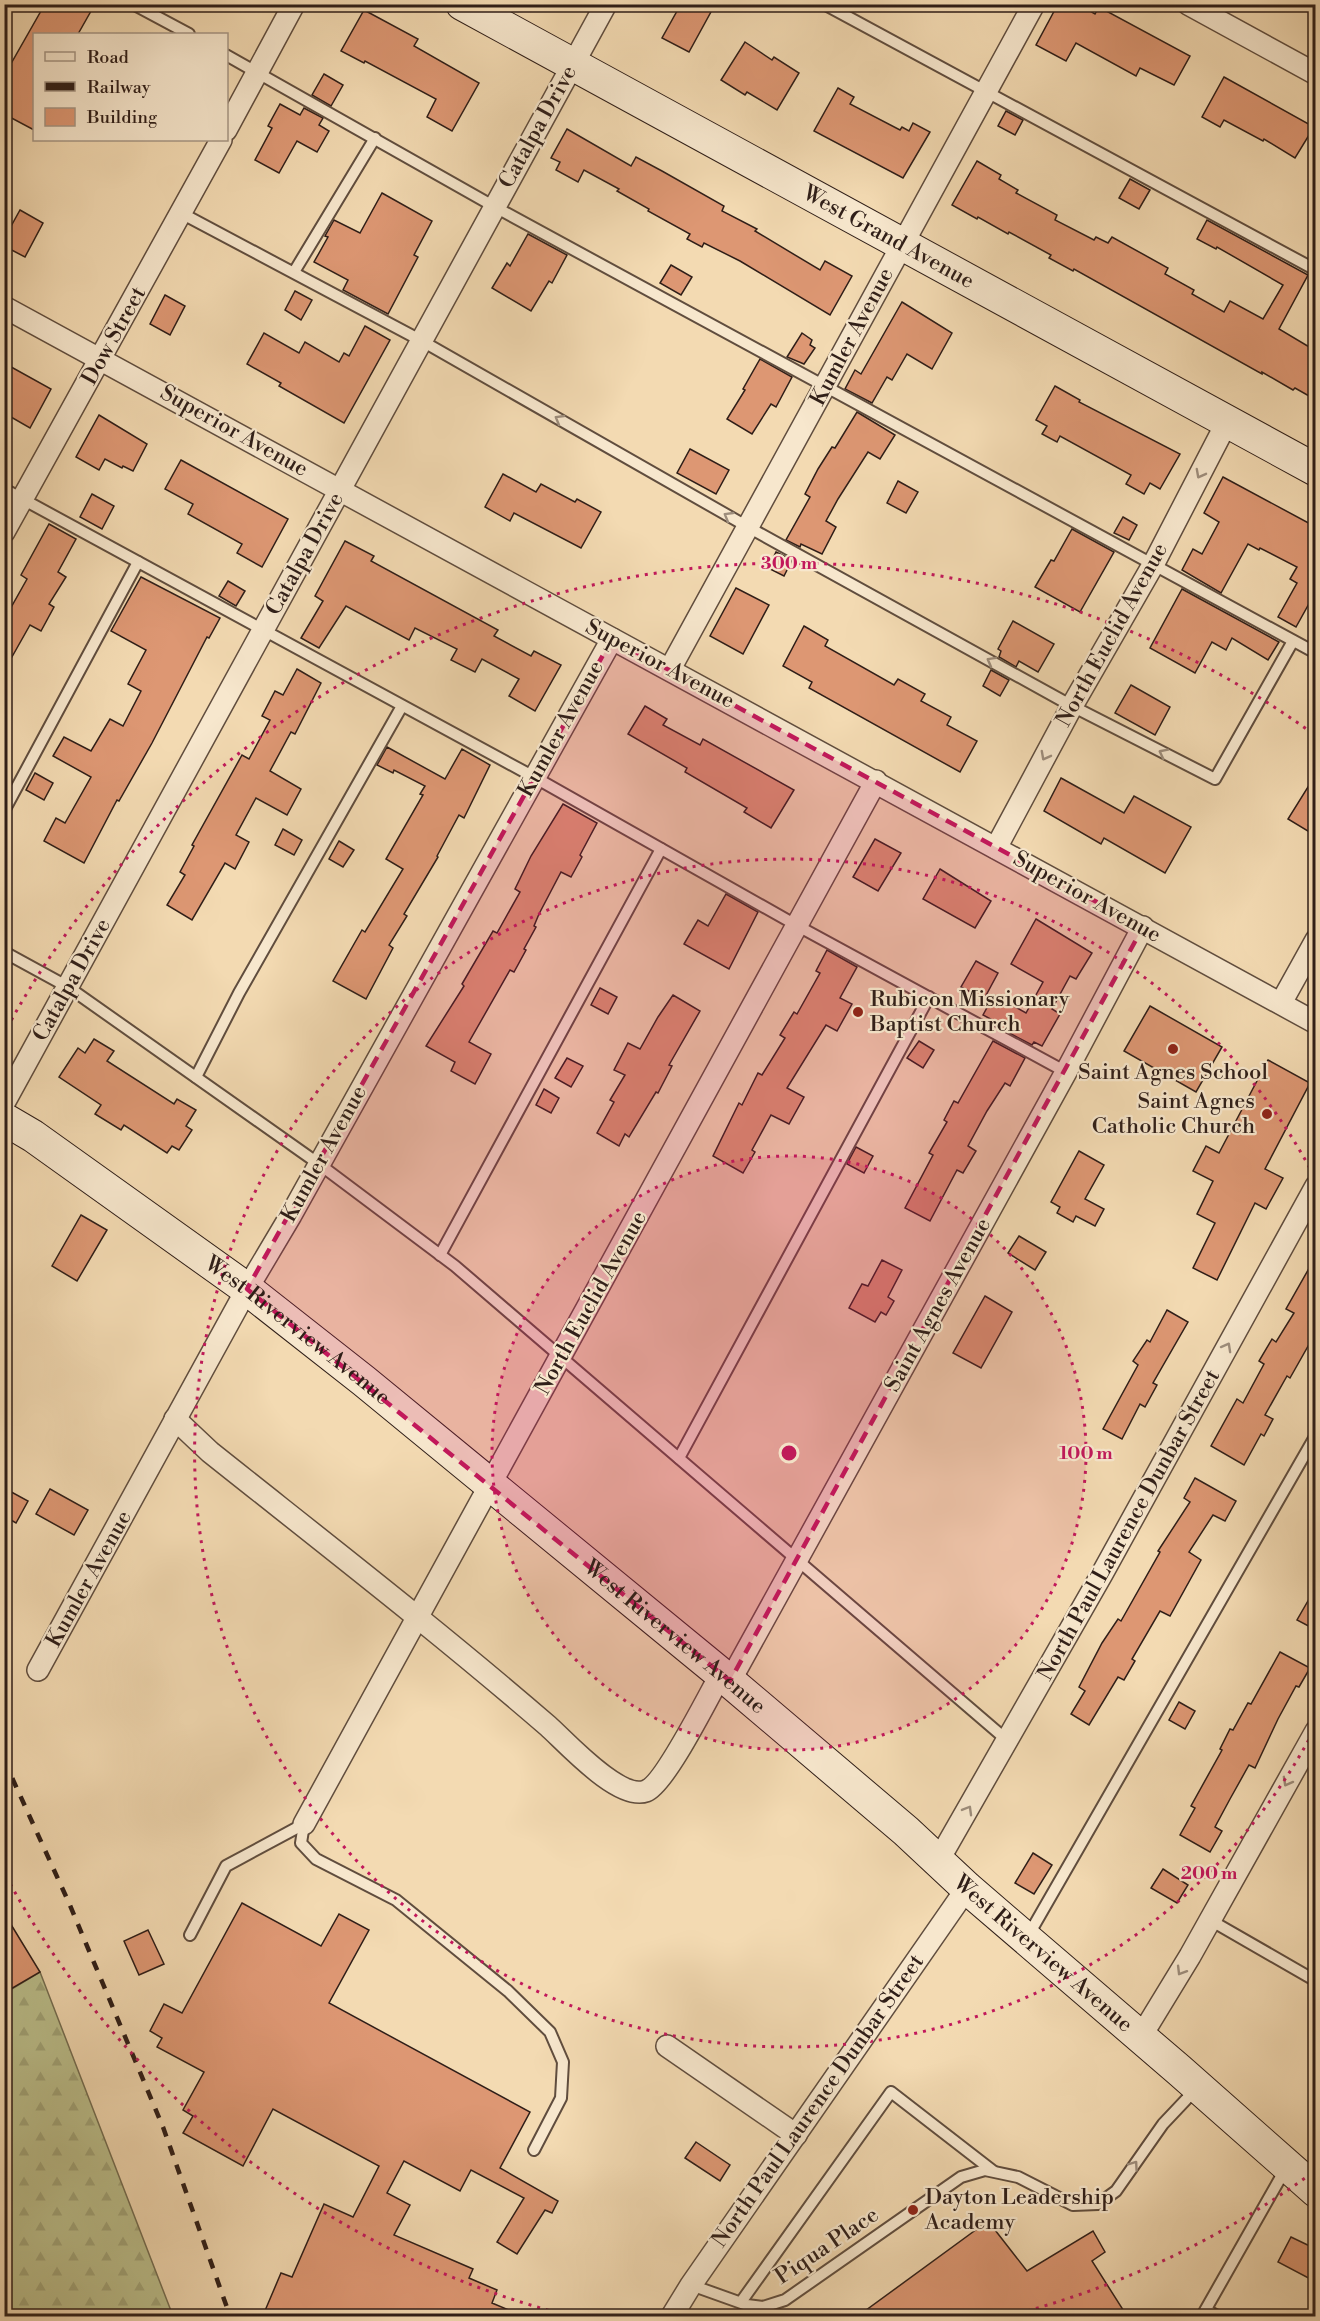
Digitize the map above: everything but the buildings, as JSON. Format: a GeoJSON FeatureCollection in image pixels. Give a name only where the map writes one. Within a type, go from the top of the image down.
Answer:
{"type":"FeatureCollection","features":[{"type":"Feature","properties":{"kind":"street"},"geometry":{"type":"LineString","coordinates":[[228,126],[294,4]]}},
{"type":"Feature","properties":{"kind":"street","name":"West Grand Avenue"},"geometry":{"type":"LineString","coordinates":[[462,4],[1316,470]]}},
{"type":"Feature","properties":{"kind":"street","name":"Catalpa Drive"},"geometry":{"type":"LineString","coordinates":[[4,1103],[606,4]]}},
{"type":"Feature","properties":{"kind":"street","name":"Kumler Avenue"},"geometry":{"type":"LineString","coordinates":[[670,669],[1034,4]]}},
{"type":"Feature","properties":{"kind":"street"},"geometry":{"type":"LineString","coordinates":[[1188,4],[1316,74]]}},
{"type":"Feature","properties":{"kind":"street","name":"Dow Street"},"geometry":{"type":"LineString","coordinates":[[4,532],[14,494],[101,359],[220,141]]}},
{"type":"Feature","properties":{"kind":"street","name":"Superior Avenue"},"geometry":{"type":"LineString","coordinates":[[4,307],[1316,1023]]}},
{"type":"Feature","properties":{"kind":"street","name":"North Euclid Avenue"},"geometry":{"type":"LineString","coordinates":[[996,848],[1072,706],[1153,565],[1227,423]]}},
{"type":"Feature","properties":{"kind":"street","name":"Kumler Avenue"},"geometry":{"type":"LineString","coordinates":[[38,1670],[247,1289],[612,639]]}},
{"type":"Feature","properties":{"kind":"street","name":"North Euclid Avenue"},"geometry":{"type":"LineString","coordinates":[[304,1824],[876,781]]}},
{"type":"Feature","properties":{"kind":"street","name":"Saint Agnes Avenue"},"geometry":{"type":"LineString","coordinates":[[176,1419],[210,1452],[548,1726],[608,1780],[633,1793],[646,1791],[656,1785],[679,1750],[797,1558],[1066,1072],[1143,927]]}},
{"type":"Feature","properties":{"kind":"street"},"geometry":{"type":"LineString","coordinates":[[1281,1003],[1316,940]]}},
{"type":"Feature","properties":{"kind":"street","name":"West Riverview Avenue"},"geometry":{"type":"LineString","coordinates":[[4,1119],[33,1136],[247,1289],[364,1381],[725,1677],[1316,2191]]}},
{"type":"Feature","properties":{"kind":"street","name":"North Paul Laurence Dunbar Street"},"geometry":{"type":"LineString","coordinates":[[938,1861],[1008,1741],[1312,1200]]}},
{"type":"Feature","properties":{"kind":"street"},"geometry":{"type":"LineString","coordinates":[[1140,2038],[1210,1920],[1316,1731]]}},
{"type":"Feature","properties":{"kind":"street","name":"North Paul Laurence Dunbar Street"},"geometry":{"type":"LineString","coordinates":[[672,2316],[691,2285],[968,1888]]}},
{"type":"Feature","properties":{"kind":"street"},"geometry":{"type":"LineString","coordinates":[[667,2046],[796,2135]]}},
{"type":"Feature","properties":{"kind":"lane"},"geometry":{"type":"LineString","coordinates":[[133,4],[187,33]]}},
{"type":"Feature","properties":{"kind":"lane"},"geometry":{"type":"LineString","coordinates":[[824,4],[1316,270]]}},
{"type":"Feature","properties":{"kind":"lane"},"geometry":{"type":"LineString","coordinates":[[228,56],[495,207],[1316,653]]}},
{"type":"Feature","properties":{"kind":"lane"},"geometry":{"type":"LineString","coordinates":[[294,273],[375,138]]}},
{"type":"Feature","properties":{"kind":"lane"},"geometry":{"type":"LineString","coordinates":[[181,213],[422,340],[748,527],[1072,706],[1215,779],[1293,641]]}},
{"type":"Feature","properties":{"kind":"lane"},"geometry":{"type":"LineString","coordinates":[[14,494],[534,777],[796,925],[1066,1072]]}},
{"type":"Feature","properties":{"kind":"lane"},"geometry":{"type":"LineString","coordinates":[[4,811],[138,562]]}},
{"type":"Feature","properties":{"kind":"lane"},"geometry":{"type":"LineString","coordinates":[[196,1077],[239,993],[402,706]]}},
{"type":"Feature","properties":{"kind":"lane"},"geometry":{"type":"LineString","coordinates":[[440,1255],[661,849]]}},
{"type":"Feature","properties":{"kind":"lane"},"geometry":{"type":"LineString","coordinates":[[4,952],[68,987],[319,1164],[440,1255],[797,1558],[1008,1741]]}},
{"type":"Feature","properties":{"kind":"lane"},"geometry":{"type":"LineString","coordinates":[[679,1458],[930,997]]}},
{"type":"Feature","properties":{"kind":"lane"},"geometry":{"type":"LineString","coordinates":[[1027,1939],[1316,1435]]}},
{"type":"Feature","properties":{"kind":"lane"},"geometry":{"type":"LineString","coordinates":[[190,1935],[226,1866],[304,1824]]}},
{"type":"Feature","properties":{"kind":"lane"},"geometry":{"type":"LineString","coordinates":[[304,1824],[301,1843],[316,1859],[396,1900],[508,1991],[550,2032],[562,2062],[561,2098],[534,2150]]}},
{"type":"Feature","properties":{"kind":"lane"},"geometry":{"type":"LineString","coordinates":[[1210,1920],[1316,1981]]}},
{"type":"Feature","properties":{"kind":"lane","name":"Piqua Place"},"geometry":{"type":"LineString","coordinates":[[691,2285],[763,2307],[785,2300],[961,2177],[986,2170],[1018,2177],[1073,2205],[1098,2204],[1116,2191],[1163,2124],[1198,2086]]}},
{"type":"Feature","properties":{"kind":"lane"},"geometry":{"type":"LineString","coordinates":[[741,2302],[891,2092],[996,2173]]}},
{"type":"Feature","properties":{"kind":"lane"},"geometry":{"type":"LineString","coordinates":[[1217,2316],[1204,2313],[1288,2166]]}},
{"type":"Feature","properties":{"kind":"highlighted area"},"geometry":{"type":"Polygon","coordinates":[[[612,639],[1143,927],[730,1681],[247,1289],[612,639]]]}},
{"type":"Feature","properties":{"kind":"green space"},"geometry":{"type":"Polygon","coordinates":[[[40,1972],[173,2316],[5,2316],[5,1993],[40,1972]]]}},
{"type":"Feature","properties":{"kind":"railway"},"geometry":{"type":"LineString","coordinates":[[4,1760],[69,1903],[163,2127],[230,2316]]}},
{"type":"Feature","properties":{"kind":"place","name":"Rubicon Missionary Baptist Church"},"geometry":{"type":"Point","coordinates":[858,1012]}},
{"type":"Feature","properties":{"kind":"place","name":"Saint Agnes School"},"geometry":{"type":"Point","coordinates":[1173,1049]}},
{"type":"Feature","properties":{"kind":"place","name":"Saint Agnes Catholic Church"},"geometry":{"type":"Point","coordinates":[1267,1114]}},
{"type":"Feature","properties":{"kind":"place","name":"Dayton Leadership Academy"},"geometry":{"type":"Point","coordinates":[913,2210]}}]}
